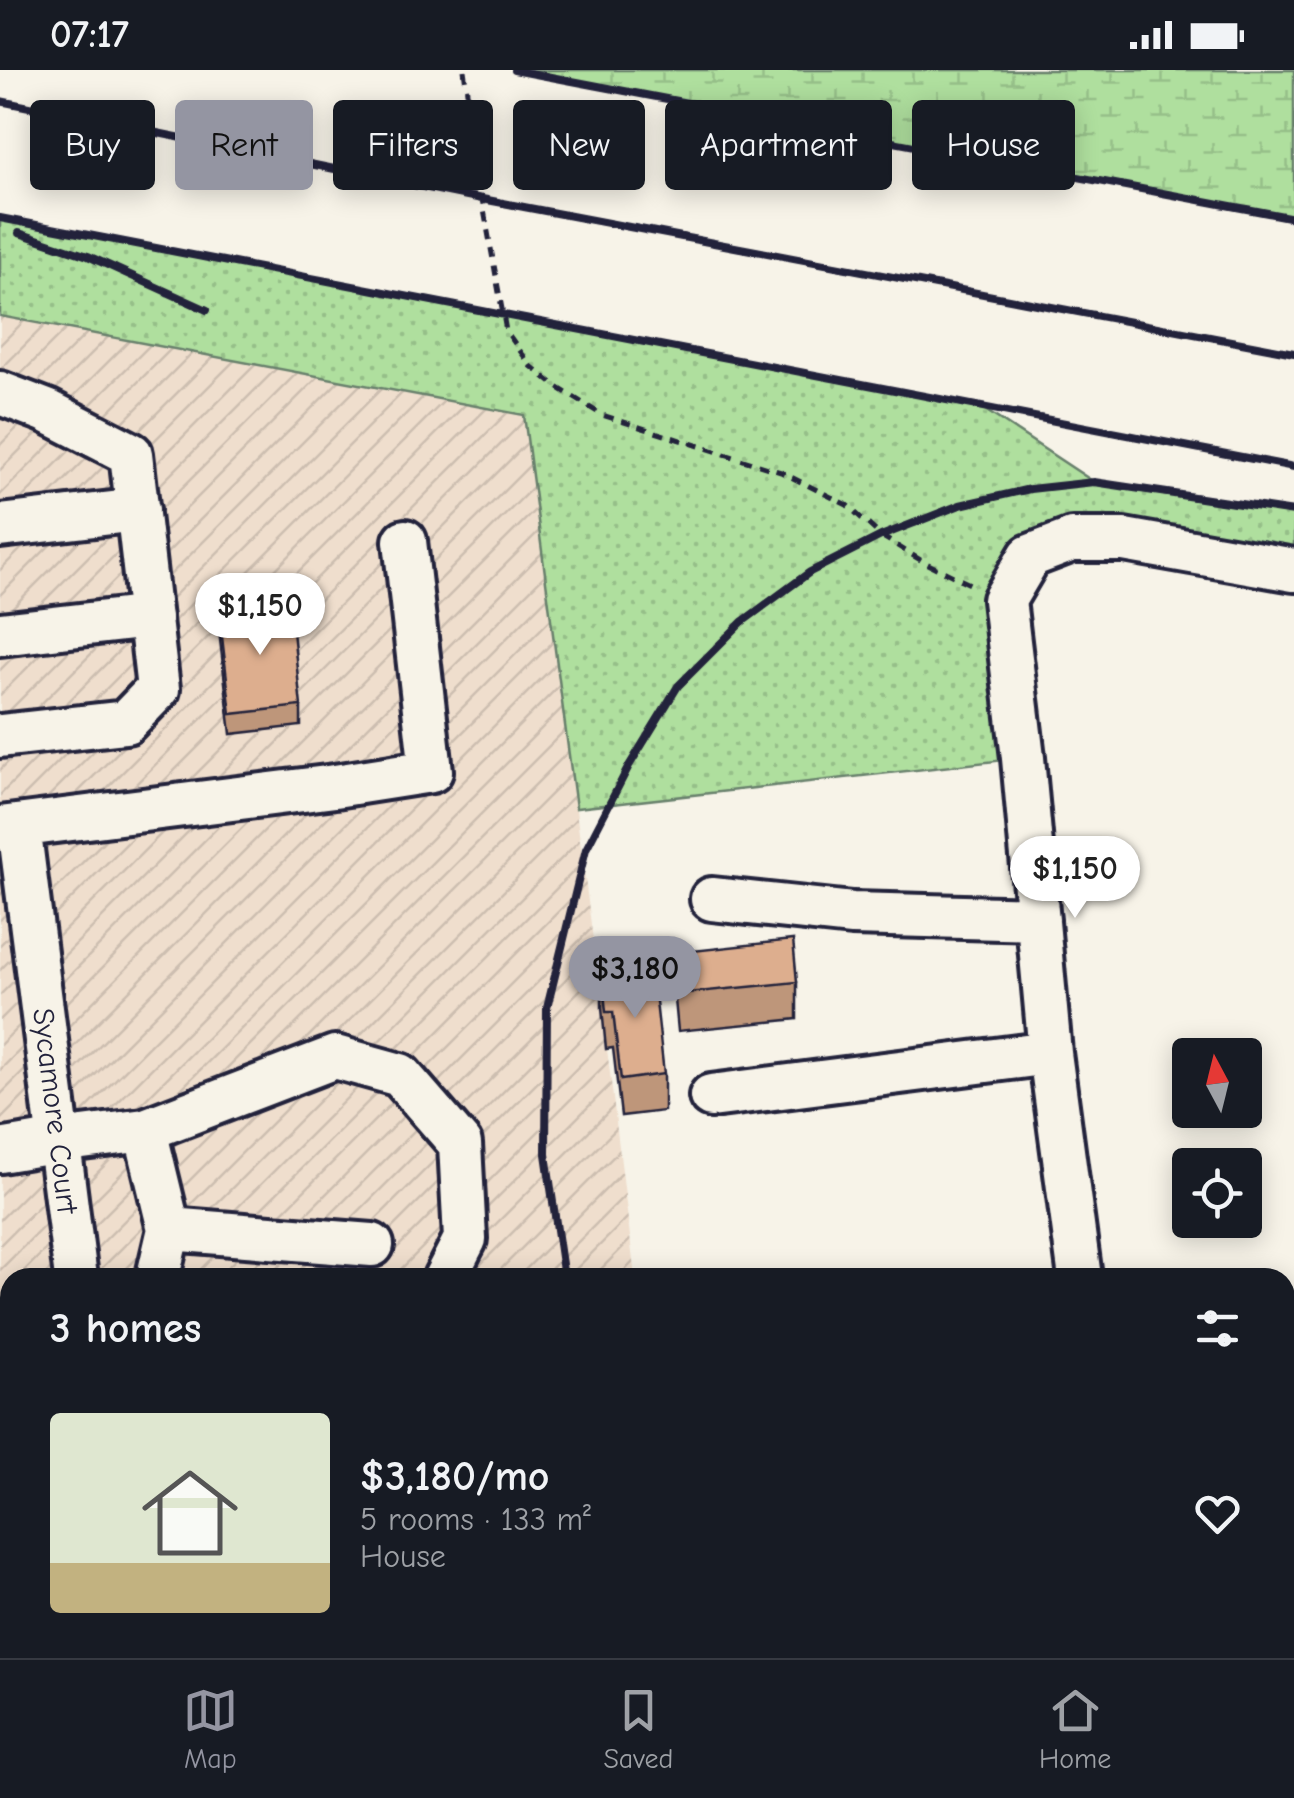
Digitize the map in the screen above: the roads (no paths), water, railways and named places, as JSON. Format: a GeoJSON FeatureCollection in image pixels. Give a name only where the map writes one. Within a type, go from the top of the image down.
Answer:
{"type":"FeatureCollection","features":[{"type":"Feature","properties":{"kind":"street"},"geometry":{"type":"LineString","coordinates":[[0,393],[47,411],[131,454],[158,689],[126,722],[0,736]]}},
{"type":"Feature","properties":{"kind":"street"},"geometry":{"type":"LineString","coordinates":[[0,417],[47,411]]}},
{"type":"Feature","properties":{"kind":"street"},"geometry":{"type":"LineString","coordinates":[[0,526],[138,510]]}},
{"type":"Feature","properties":{"kind":"street"},"geometry":{"type":"LineString","coordinates":[[1079,1268],[1050,1053],[1024,758],[1004,600],[1030,556],[1072,540],[1124,540],[1294,570]]}},
{"type":"Feature","properties":{"kind":"street"},"geometry":{"type":"LineString","coordinates":[[10,827],[431,771],[405,541]]}},
{"type":"Feature","properties":{"kind":"street"},"geometry":{"type":"LineString","coordinates":[[0,634],[150,617]]}},
{"type":"Feature","properties":{"kind":"street","name":"Sycamore Court"},"geometry":{"type":"LineString","coordinates":[[10,827],[75,1268]]}},
{"type":"Feature","properties":{"kind":"street"},"geometry":{"type":"LineString","coordinates":[[712,900],[852,914],[1038,919]]}},
{"type":"Feature","properties":{"kind":"street"},"geometry":{"type":"LineString","coordinates":[[711,1096],[1050,1053]]}},
{"type":"Feature","properties":{"kind":"street"},"geometry":{"type":"LineString","coordinates":[[0,1151],[145,1130],[335,1056],[400,1076],[460,1144],[465,1238],[451,1268]]}},
{"type":"Feature","properties":{"kind":"street"},"geometry":{"type":"LineString","coordinates":[[145,1130],[170,1229],[160,1268]]}},
{"type":"Feature","properties":{"kind":"street"},"geometry":{"type":"LineString","coordinates":[[170,1229],[372,1245]]}},
{"type":"Feature","properties":{"kind":"railway"},"geometry":{"type":"LineString","coordinates":[[514,70],[1294,218]]}},
{"type":"Feature","properties":{"kind":"railway"},"geometry":{"type":"LineString","coordinates":[[0,101],[482,199],[1294,353]]}},
{"type":"Feature","properties":{"kind":"railway"},"geometry":{"type":"LineString","coordinates":[[0,218],[1294,467]]}},
{"type":"Feature","properties":{"kind":"railway"},"geometry":{"type":"LineString","coordinates":[[19,233],[88,256],[207,310]]}},
{"type":"Feature","properties":{"kind":"railway"},"geometry":{"type":"LineString","coordinates":[[563,1268],[546,1154],[547,1008],[586,849],[629,766],[678,686],[742,622],[810,572],[881,536],[960,505],[1030,489],[1094,482],[1294,512]]}}]}
